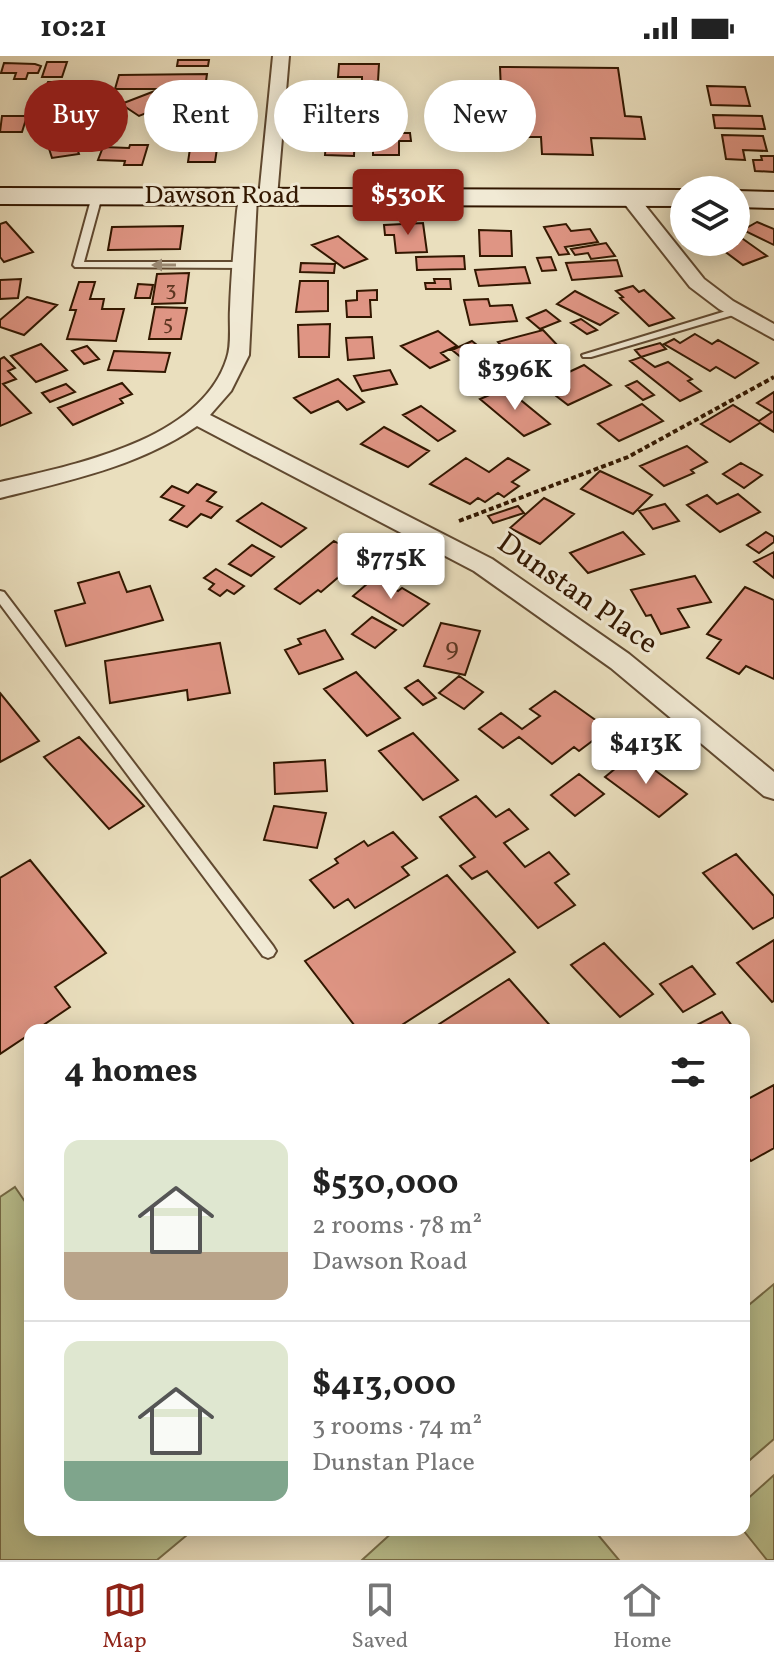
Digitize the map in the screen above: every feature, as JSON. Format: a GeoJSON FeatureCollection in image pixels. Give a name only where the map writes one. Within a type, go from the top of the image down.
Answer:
{"type":"FeatureCollection","features":[{"type":"Feature","properties":{"kind":"main road","name":"Dawson Road"},"geometry":{"type":"LineString","coordinates":[[0,196],[670,198]]}},
{"type":"Feature","properties":{"kind":"main road"},"geometry":{"type":"LineString","coordinates":[[750,199],[774,200]]}},
{"type":"Feature","properties":{"kind":"street"},"geometry":{"type":"LineString","coordinates":[[0,490],[102,464],[163,439],[196,416],[222,389],[238,359],[242,265],[258,197],[281,56]]}},
{"type":"Feature","properties":{"kind":"street"},"geometry":{"type":"LineString","coordinates":[[629,198],[697,283],[774,333]]}},
{"type":"Feature","properties":{"kind":"street","name":"Dunstan Place"},"geometry":{"type":"LineString","coordinates":[[196,416],[483,565],[620,661],[774,788]]}},
{"type":"Feature","properties":{"kind":"lane"},"geometry":{"type":"LineString","coordinates":[[97,196],[78,265],[242,265]]}},
{"type":"Feature","properties":{"kind":"lane"},"geometry":{"type":"LineString","coordinates":[[587,355],[736,311]]}},
{"type":"Feature","properties":{"kind":"lane"},"geometry":{"type":"LineString","coordinates":[[0,595],[268,951]]}},
{"type":"Feature","properties":{"kind":"path"},"geometry":{"type":"LineString","coordinates":[[425,533],[628,457],[774,377]]}},
{"type":"Feature","properties":{"kind":"green space"},"geometry":{"type":"Polygon","coordinates":[[[15,1187],[24,1200],[24,1536],[186,1536],[157,1560],[0,1560],[0,1197],[15,1187]]]}},
{"type":"Feature","properties":{"kind":"green space"},"geometry":{"type":"Polygon","coordinates":[[[774,1284],[774,1439],[750,1460],[750,1304],[774,1284]]]}},
{"type":"Feature","properties":{"kind":"green space"},"geometry":{"type":"Polygon","coordinates":[[[774,1475],[774,1560],[767,1560],[748,1536],[750,1497],[774,1475]]]}},
{"type":"Feature","properties":{"kind":"green space"},"geometry":{"type":"Polygon","coordinates":[[[388,1536],[599,1536],[619,1560],[362,1560],[388,1536]]]}},
{"type":"Feature","properties":{"kind":"building"},"geometry":{"type":"Polygon","coordinates":[[[178,60],[209,60],[208,66],[177,66],[178,60]]]}},
{"type":"Feature","properties":{"kind":"building"},"geometry":{"type":"Polygon","coordinates":[[[47,62],[67,62],[62,77],[42,77],[47,62]]]}},
{"type":"Feature","properties":{"kind":"building"},"geometry":{"type":"Polygon","coordinates":[[[4,63],[41,66],[38,73],[28,73],[26,79],[14,79],[16,73],[1,73],[4,63]]]}},
{"type":"Feature","properties":{"kind":"building"},"geometry":{"type":"Polygon","coordinates":[[[339,64],[379,64],[378,80],[338,77],[339,64]]]}},
{"type":"Feature","properties":{"kind":"building"},"geometry":{"type":"Polygon","coordinates":[[[500,67],[618,68],[625,116],[641,117],[645,139],[591,138],[593,155],[542,154],[541,137],[536,137],[536,80],[501,80],[500,67]]]}},
{"type":"Feature","properties":{"kind":"building"},"geometry":{"type":"Polygon","coordinates":[[[207,74],[206,80],[144,80],[144,89],[128,89],[128,80],[118,80],[119,75],[207,74]]]}},
{"type":"Feature","properties":{"kind":"building"},"geometry":{"type":"Polygon","coordinates":[[[707,86],[745,87],[750,106],[711,105],[707,86]]]}},
{"type":"Feature","properties":{"kind":"building"},"geometry":{"type":"Polygon","coordinates":[[[144,95],[144,114],[139,116],[128,109],[128,101],[144,95]]]}},
{"type":"Feature","properties":{"kind":"building"},"geometry":{"type":"Polygon","coordinates":[[[713,115],[762,116],[765,129],[715,128],[713,115]]]}},
{"type":"Feature","properties":{"kind":"building"},"geometry":{"type":"Polygon","coordinates":[[[2,116],[24,116],[22,132],[0,132],[2,116]]]}},
{"type":"Feature","properties":{"kind":"building"},"geometry":{"type":"Polygon","coordinates":[[[722,135],[763,136],[767,151],[743,150],[745,160],[726,159],[722,135]]]}},
{"type":"Feature","properties":{"kind":"building"},"geometry":{"type":"Polygon","coordinates":[[[130,145],[144,145],[146,152],[142,165],[98,160],[101,152],[128,152],[130,145]]]}},
{"type":"Feature","properties":{"kind":"building"},"geometry":{"type":"Polygon","coordinates":[[[50,152],[79,154],[52,158],[50,152]]]}},
{"type":"Feature","properties":{"kind":"building"},"geometry":{"type":"Polygon","coordinates":[[[189,152],[216,152],[215,162],[188,162],[189,152]]]}},
{"type":"Feature","properties":{"kind":"building"},"geometry":{"type":"Polygon","coordinates":[[[325,152],[354,152],[354,156],[325,155],[325,152]]]}},
{"type":"Feature","properties":{"kind":"building"},"geometry":{"type":"Polygon","coordinates":[[[373,152],[399,152],[399,155],[373,155],[373,152]]]}},
{"type":"Feature","properties":{"kind":"building"},"geometry":{"type":"Polygon","coordinates":[[[761,156],[774,156],[774,172],[755,171],[753,160],[762,160],[761,156]]]}},
{"type":"Feature","properties":{"kind":"building"},"geometry":{"type":"Polygon","coordinates":[[[6,222],[33,252],[4,262],[0,257],[0,224],[6,222]]]}},
{"type":"Feature","properties":{"kind":"building"},"geometry":{"type":"Polygon","coordinates":[[[757,222],[774,229],[774,245],[750,233],[750,226],[757,222]]]}},
{"type":"Feature","properties":{"kind":"building"},"geometry":{"type":"Polygon","coordinates":[[[423,223],[427,252],[396,253],[394,235],[385,235],[384,225],[423,223]]]}},
{"type":"Feature","properties":{"kind":"building"},"geometry":{"type":"Polygon","coordinates":[[[566,224],[571,231],[590,229],[598,242],[565,247],[569,254],[559,255],[544,227],[566,224]]]}},
{"type":"Feature","properties":{"kind":"building"},"geometry":{"type":"Polygon","coordinates":[[[183,226],[180,249],[108,250],[112,227],[183,226]]]}},
{"type":"Feature","properties":{"kind":"building"},"geometry":{"type":"Polygon","coordinates":[[[479,230],[511,231],[512,256],[480,256],[479,230]]]}},
{"type":"Feature","properties":{"kind":"building"},"geometry":{"type":"Polygon","coordinates":[[[338,236],[367,259],[344,268],[312,245],[338,236]]]}},
{"type":"Feature","properties":{"kind":"building"},"geometry":{"type":"Polygon","coordinates":[[[606,243],[615,256],[591,259],[588,253],[575,255],[571,249],[606,243]]]}},
{"type":"Feature","properties":{"kind":"building"},"geometry":{"type":"Polygon","coordinates":[[[750,244],[767,256],[743,265],[731,256],[750,256],[750,244]]]}},
{"type":"Feature","properties":{"kind":"building"},"geometry":{"type":"Polygon","coordinates":[[[464,256],[465,269],[417,270],[416,257],[464,256]]]}},
{"type":"Feature","properties":{"kind":"building"},"geometry":{"type":"Polygon","coordinates":[[[551,257],[556,270],[542,271],[537,258],[551,257]]]}},
{"type":"Feature","properties":{"kind":"building"},"geometry":{"type":"Polygon","coordinates":[[[617,260],[622,276],[572,280],[566,263],[617,260]]]}},
{"type":"Feature","properties":{"kind":"building"},"geometry":{"type":"Polygon","coordinates":[[[301,263],[335,264],[334,273],[300,272],[301,263]]]}},
{"type":"Feature","properties":{"kind":"building"},"geometry":{"type":"Polygon","coordinates":[[[525,267],[530,283],[479,286],[475,270],[525,267]]]}},
{"type":"Feature","properties":{"kind":"building"},"geometry":{"type":"Polygon","coordinates":[[[189,273],[185,303],[152,304],[157,274],[189,273]]]}},
{"type":"Feature","properties":{"kind":"building"},"geometry":{"type":"Polygon","coordinates":[[[21,279],[18,298],[0,299],[0,280],[21,279]]]}},
{"type":"Feature","properties":{"kind":"building"},"geometry":{"type":"Polygon","coordinates":[[[434,279],[450,279],[451,289],[426,289],[425,283],[435,283],[434,279]]]}},
{"type":"Feature","properties":{"kind":"building"},"geometry":{"type":"Polygon","coordinates":[[[300,281],[328,281],[328,311],[296,312],[300,281]]]}},
{"type":"Feature","properties":{"kind":"building"},"geometry":{"type":"Polygon","coordinates":[[[79,282],[95,282],[90,299],[104,299],[102,309],[124,309],[116,341],[67,339],[76,310],[70,310],[79,282]]]}},
{"type":"Feature","properties":{"kind":"building"},"geometry":{"type":"Polygon","coordinates":[[[138,284],[153,285],[150,298],[135,298],[138,284]]]}},
{"type":"Feature","properties":{"kind":"building"},"geometry":{"type":"Polygon","coordinates":[[[633,286],[639,292],[644,290],[674,318],[649,326],[616,291],[633,286]]]}},
{"type":"Feature","properties":{"kind":"building"},"geometry":{"type":"Polygon","coordinates":[[[377,290],[377,300],[370,300],[371,317],[347,317],[346,301],[357,300],[357,291],[377,290]]]}},
{"type":"Feature","properties":{"kind":"building"},"geometry":{"type":"Polygon","coordinates":[[[575,291],[618,313],[600,325],[557,304],[575,291]]]}},
{"type":"Feature","properties":{"kind":"building"},"geometry":{"type":"Polygon","coordinates":[[[27,297],[57,305],[24,335],[0,327],[0,320],[27,297]]]}},
{"type":"Feature","properties":{"kind":"building"},"geometry":{"type":"Polygon","coordinates":[[[488,299],[490,306],[512,305],[517,321],[470,325],[464,300],[488,299]]]}},
{"type":"Feature","properties":{"kind":"building"},"geometry":{"type":"Polygon","coordinates":[[[155,307],[187,308],[181,339],[149,339],[155,307]]]}},
{"type":"Feature","properties":{"kind":"building"},"geometry":{"type":"Polygon","coordinates":[[[546,310],[560,321],[540,329],[527,318],[546,310]]]}},
{"type":"Feature","properties":{"kind":"building"},"geometry":{"type":"Polygon","coordinates":[[[581,319],[597,330],[587,334],[571,323],[581,319]]]}},
{"type":"Feature","properties":{"kind":"building"},"geometry":{"type":"Polygon","coordinates":[[[330,324],[329,357],[299,357],[298,325],[330,324]]]}},
{"type":"Feature","properties":{"kind":"building"},"geometry":{"type":"Polygon","coordinates":[[[543,330],[560,348],[514,361],[498,342],[543,330]]]}},
{"type":"Feature","properties":{"kind":"building"},"geometry":{"type":"Polygon","coordinates":[[[438,331],[457,346],[441,353],[449,360],[430,368],[401,346],[438,331]]]}},
{"type":"Feature","properties":{"kind":"building"},"geometry":{"type":"Polygon","coordinates":[[[695,334],[712,344],[718,340],[758,363],[735,378],[716,367],[710,371],[664,344],[674,339],[680,343],[695,334]]]}},
{"type":"Feature","properties":{"kind":"building"},"geometry":{"type":"Polygon","coordinates":[[[372,337],[374,358],[348,360],[346,338],[372,337]]]}},
{"type":"Feature","properties":{"kind":"building"},"geometry":{"type":"Polygon","coordinates":[[[472,341],[497,361],[477,370],[452,350],[472,341]]]}},
{"type":"Feature","properties":{"kind":"building"},"geometry":{"type":"Polygon","coordinates":[[[660,343],[666,349],[641,357],[635,350],[660,343]]]}},
{"type":"Feature","properties":{"kind":"building"},"geometry":{"type":"Polygon","coordinates":[[[41,344],[67,370],[36,382],[11,356],[41,344]]]}},
{"type":"Feature","properties":{"kind":"building"},"geometry":{"type":"Polygon","coordinates":[[[87,346],[99,359],[84,364],[72,351],[87,346]]]}},
{"type":"Feature","properties":{"kind":"building"},"geometry":{"type":"Polygon","coordinates":[[[114,351],[170,353],[165,372],[108,370],[114,351]]]}},
{"type":"Feature","properties":{"kind":"building"},"geometry":{"type":"Polygon","coordinates":[[[4,357],[15,368],[8,371],[16,379],[3,384],[31,413],[0,426],[0,359],[4,357]]]}},
{"type":"Feature","properties":{"kind":"building"},"geometry":{"type":"Polygon","coordinates":[[[641,357],[655,367],[668,362],[692,379],[688,381],[701,391],[680,401],[630,361],[641,357]]]}},
{"type":"Feature","properties":{"kind":"building"},"geometry":{"type":"Polygon","coordinates":[[[499,365],[515,377],[480,393],[465,380],[499,365]]]}},
{"type":"Feature","properties":{"kind":"building"},"geometry":{"type":"Polygon","coordinates":[[[560,365],[569,372],[584,365],[611,385],[568,405],[547,389],[555,385],[540,374],[560,365]]]}},
{"type":"Feature","properties":{"kind":"building"},"geometry":{"type":"Polygon","coordinates":[[[390,370],[397,384],[362,391],[354,376],[390,370]]]}},
{"type":"Feature","properties":{"kind":"building"},"geometry":{"type":"Polygon","coordinates":[[[338,379],[364,402],[347,410],[338,401],[311,413],[294,398],[338,379]]]}},
{"type":"Feature","properties":{"kind":"building"},"geometry":{"type":"Polygon","coordinates":[[[637,381],[654,395],[643,400],[626,386],[637,381]]]}},
{"type":"Feature","properties":{"kind":"building"},"geometry":{"type":"Polygon","coordinates":[[[122,383],[132,394],[120,399],[123,403],[73,425],[58,408],[122,383]]]}},
{"type":"Feature","properties":{"kind":"building"},"geometry":{"type":"Polygon","coordinates":[[[66,384],[75,392],[50,402],[42,393],[66,384]]]}},
{"type":"Feature","properties":{"kind":"building"},"geometry":{"type":"Polygon","coordinates":[[[506,388],[550,424],[524,436],[480,399],[506,388]]]}},
{"type":"Feature","properties":{"kind":"building"},"geometry":{"type":"Polygon","coordinates":[[[774,392],[774,432],[760,423],[730,442],[701,424],[733,405],[759,421],[772,412],[757,403],[774,392]]]}},
{"type":"Feature","properties":{"kind":"building"},"geometry":{"type":"Polygon","coordinates":[[[642,404],[663,421],[619,441],[598,424],[642,404]]]}},
{"type":"Feature","properties":{"kind":"building"},"geometry":{"type":"Polygon","coordinates":[[[421,406],[455,431],[438,441],[403,415],[421,406]]]}},
{"type":"Feature","properties":{"kind":"building"},"geometry":{"type":"Polygon","coordinates":[[[384,427],[429,451],[408,467],[361,444],[384,427]]]}},
{"type":"Feature","properties":{"kind":"building"},"geometry":{"type":"Polygon","coordinates":[[[687,446],[707,462],[691,470],[694,473],[664,486],[640,466],[687,446]]]}},
{"type":"Feature","properties":{"kind":"building"},"geometry":{"type":"Polygon","coordinates":[[[466,458],[489,472],[508,458],[529,470],[512,482],[519,486],[504,497],[498,493],[485,502],[478,498],[470,504],[430,484],[466,458]]]}},
{"type":"Feature","properties":{"kind":"building"},"geometry":{"type":"Polygon","coordinates":[[[741,463],[762,475],[744,488],[723,474],[741,463]]]}},
{"type":"Feature","properties":{"kind":"building"},"geometry":{"type":"Polygon","coordinates":[[[600,471],[652,495],[633,514],[581,489],[600,471]]]}},
{"type":"Feature","properties":{"kind":"building"},"geometry":{"type":"Polygon","coordinates":[[[197,484],[216,492],[207,501],[222,507],[211,518],[201,514],[187,527],[170,520],[184,506],[161,497],[172,486],[188,493],[197,484]]]}},
{"type":"Feature","properties":{"kind":"building"},"geometry":{"type":"Polygon","coordinates":[[[738,494],[760,512],[720,532],[687,505],[707,495],[717,504],[738,494]]]}},
{"type":"Feature","properties":{"kind":"building"},"geometry":{"type":"Polygon","coordinates":[[[544,498],[574,514],[540,544],[510,528],[544,498]]]}},
{"type":"Feature","properties":{"kind":"building"},"geometry":{"type":"Polygon","coordinates":[[[262,503],[306,528],[281,547],[237,521],[262,503]]]}},
{"type":"Feature","properties":{"kind":"building"},"geometry":{"type":"Polygon","coordinates":[[[665,504],[679,521],[653,529],[639,511],[665,504]]]}},
{"type":"Feature","properties":{"kind":"building"},"geometry":{"type":"Polygon","coordinates":[[[518,506],[524,513],[493,523],[488,516],[518,506]]]}},
{"type":"Feature","properties":{"kind":"building"},"geometry":{"type":"Polygon","coordinates":[[[623,532],[644,554],[588,573],[570,553],[623,532]]]}},
{"type":"Feature","properties":{"kind":"building"},"geometry":{"type":"Polygon","coordinates":[[[766,532],[774,537],[774,542],[759,553],[747,545],[766,532]]]}},
{"type":"Feature","properties":{"kind":"building"},"geometry":{"type":"Polygon","coordinates":[[[334,541],[359,555],[321,592],[318,590],[300,604],[275,589],[334,541]]]}},
{"type":"Feature","properties":{"kind":"building"},"geometry":{"type":"Polygon","coordinates":[[[252,545],[274,557],[251,576],[229,564],[252,545]]]}},
{"type":"Feature","properties":{"kind":"building"},"geometry":{"type":"Polygon","coordinates":[[[774,552],[774,578],[754,562],[774,552]]]}},
{"type":"Feature","properties":{"kind":"building"},"geometry":{"type":"Polygon","coordinates":[[[216,569],[244,586],[234,594],[227,590],[220,596],[209,589],[214,584],[204,578],[216,569]]]}},
{"type":"Feature","properties":{"kind":"building"},"geometry":{"type":"Polygon","coordinates":[[[119,572],[127,592],[150,586],[163,620],[66,646],[55,611],[85,603],[78,583],[119,572]]]}},
{"type":"Feature","properties":{"kind":"building"},"geometry":{"type":"Polygon","coordinates":[[[695,576],[711,602],[678,609],[689,627],[661,634],[651,615],[646,616],[631,590],[695,576]]]}},
{"type":"Feature","properties":{"kind":"building"},"geometry":{"type":"Polygon","coordinates":[[[375,577],[429,604],[403,626],[353,596],[375,577]]]}},
{"type":"Feature","properties":{"kind":"building"},"geometry":{"type":"Polygon","coordinates":[[[745,587],[774,600],[774,679],[746,666],[739,674],[707,658],[721,640],[707,634],[745,587]]]}},
{"type":"Feature","properties":{"kind":"building"},"geometry":{"type":"Polygon","coordinates":[[[372,617],[396,630],[375,648],[352,634],[372,617]]]}},
{"type":"Feature","properties":{"kind":"building"},"geometry":{"type":"Polygon","coordinates":[[[441,623],[480,631],[465,675],[424,666],[441,623]]]}},
{"type":"Feature","properties":{"kind":"building"},"geometry":{"type":"Polygon","coordinates":[[[325,630],[343,659],[299,674],[285,650],[301,644],[298,639],[325,630]]]}},
{"type":"Feature","properties":{"kind":"building"},"geometry":{"type":"Polygon","coordinates":[[[220,643],[230,693],[188,700],[187,690],[110,703],[105,661],[220,643]]]}},
{"type":"Feature","properties":{"kind":"building"},"geometry":{"type":"Polygon","coordinates":[[[356,672],[400,718],[367,736],[324,689],[356,672]]]}},
{"type":"Feature","properties":{"kind":"building"},"geometry":{"type":"Polygon","coordinates":[[[459,676],[483,692],[464,709],[439,693],[459,676]]]}},
{"type":"Feature","properties":{"kind":"building"},"geometry":{"type":"Polygon","coordinates":[[[418,680],[436,698],[423,705],[405,688],[418,680]]]}},
{"type":"Feature","properties":{"kind":"building"},"geometry":{"type":"Polygon","coordinates":[[[555,691],[608,729],[579,751],[574,747],[552,764],[519,737],[503,748],[479,729],[501,713],[522,729],[540,716],[530,709],[555,691]]]}},
{"type":"Feature","properties":{"kind":"building"},"geometry":{"type":"Polygon","coordinates":[[[0,693],[39,741],[0,762],[0,693]]]}},
{"type":"Feature","properties":{"kind":"building"},"geometry":{"type":"Polygon","coordinates":[[[413,733],[458,780],[423,800],[379,751],[413,733]]]}},
{"type":"Feature","properties":{"kind":"building"},"geometry":{"type":"Polygon","coordinates":[[[79,737],[144,806],[109,829],[44,757],[79,737]]]}},
{"type":"Feature","properties":{"kind":"building"},"geometry":{"type":"Polygon","coordinates":[[[633,754],[687,794],[659,817],[605,777],[633,754]]]}},
{"type":"Feature","properties":{"kind":"building"},"geometry":{"type":"Polygon","coordinates":[[[325,760],[327,791],[275,794],[274,763],[325,760]]]}},
{"type":"Feature","properties":{"kind":"building"},"geometry":{"type":"Polygon","coordinates":[[[579,774],[604,794],[575,816],[551,795],[579,774]]]}},
{"type":"Feature","properties":{"kind":"building"},"geometry":{"type":"Polygon","coordinates":[[[476,796],[496,817],[509,809],[528,829],[504,843],[525,867],[549,852],[569,874],[555,883],[575,905],[538,928],[487,871],[472,879],[460,866],[475,857],[440,817],[476,796]]]}},
{"type":"Feature","properties":{"kind":"building"},"geometry":{"type":"Polygon","coordinates":[[[274,806],[326,813],[317,848],[264,840],[274,806]]]}},
{"type":"Feature","properties":{"kind":"building"},"geometry":{"type":"Polygon","coordinates":[[[393,832],[417,858],[402,867],[409,875],[355,908],[348,899],[334,908],[310,880],[338,863],[335,859],[364,841],[368,846],[393,832]]]}},
{"type":"Feature","properties":{"kind":"building"},"geometry":{"type":"Polygon","coordinates":[[[736,854],[774,896],[774,917],[753,929],[703,873],[736,854]]]}},
{"type":"Feature","properties":{"kind":"building"},"geometry":{"type":"Polygon","coordinates":[[[30,860],[106,953],[55,987],[70,1007],[45,1024],[24,1024],[24,1038],[0,1054],[0,878],[30,860]]]}},
{"type":"Feature","properties":{"kind":"building"},"geometry":{"type":"Polygon","coordinates":[[[447,875],[515,952],[403,1024],[353,1024],[305,961],[447,875]]]}},
{"type":"Feature","properties":{"kind":"building"},"geometry":{"type":"Polygon","coordinates":[[[774,940],[774,1001],[772,1002],[737,963],[774,940]]]}},
{"type":"Feature","properties":{"kind":"building"},"geometry":{"type":"Polygon","coordinates":[[[604,943],[653,994],[620,1017],[571,965],[604,943]]]}},
{"type":"Feature","properties":{"kind":"building"},"geometry":{"type":"Polygon","coordinates":[[[692,966],[715,994],[683,1012],[660,984],[692,966]]]}},
{"type":"Feature","properties":{"kind":"building"},"geometry":{"type":"Polygon","coordinates":[[[509,979],[549,1024],[439,1024],[509,979]]]}},
{"type":"Feature","properties":{"kind":"building"},"geometry":{"type":"Polygon","coordinates":[[[722,1012],[731,1024],[699,1024],[722,1012]]]}},
{"type":"Feature","properties":{"kind":"building"},"geometry":{"type":"Polygon","coordinates":[[[774,1085],[774,1148],[751,1161],[750,1160],[750,1098],[774,1085]]]}}]}
